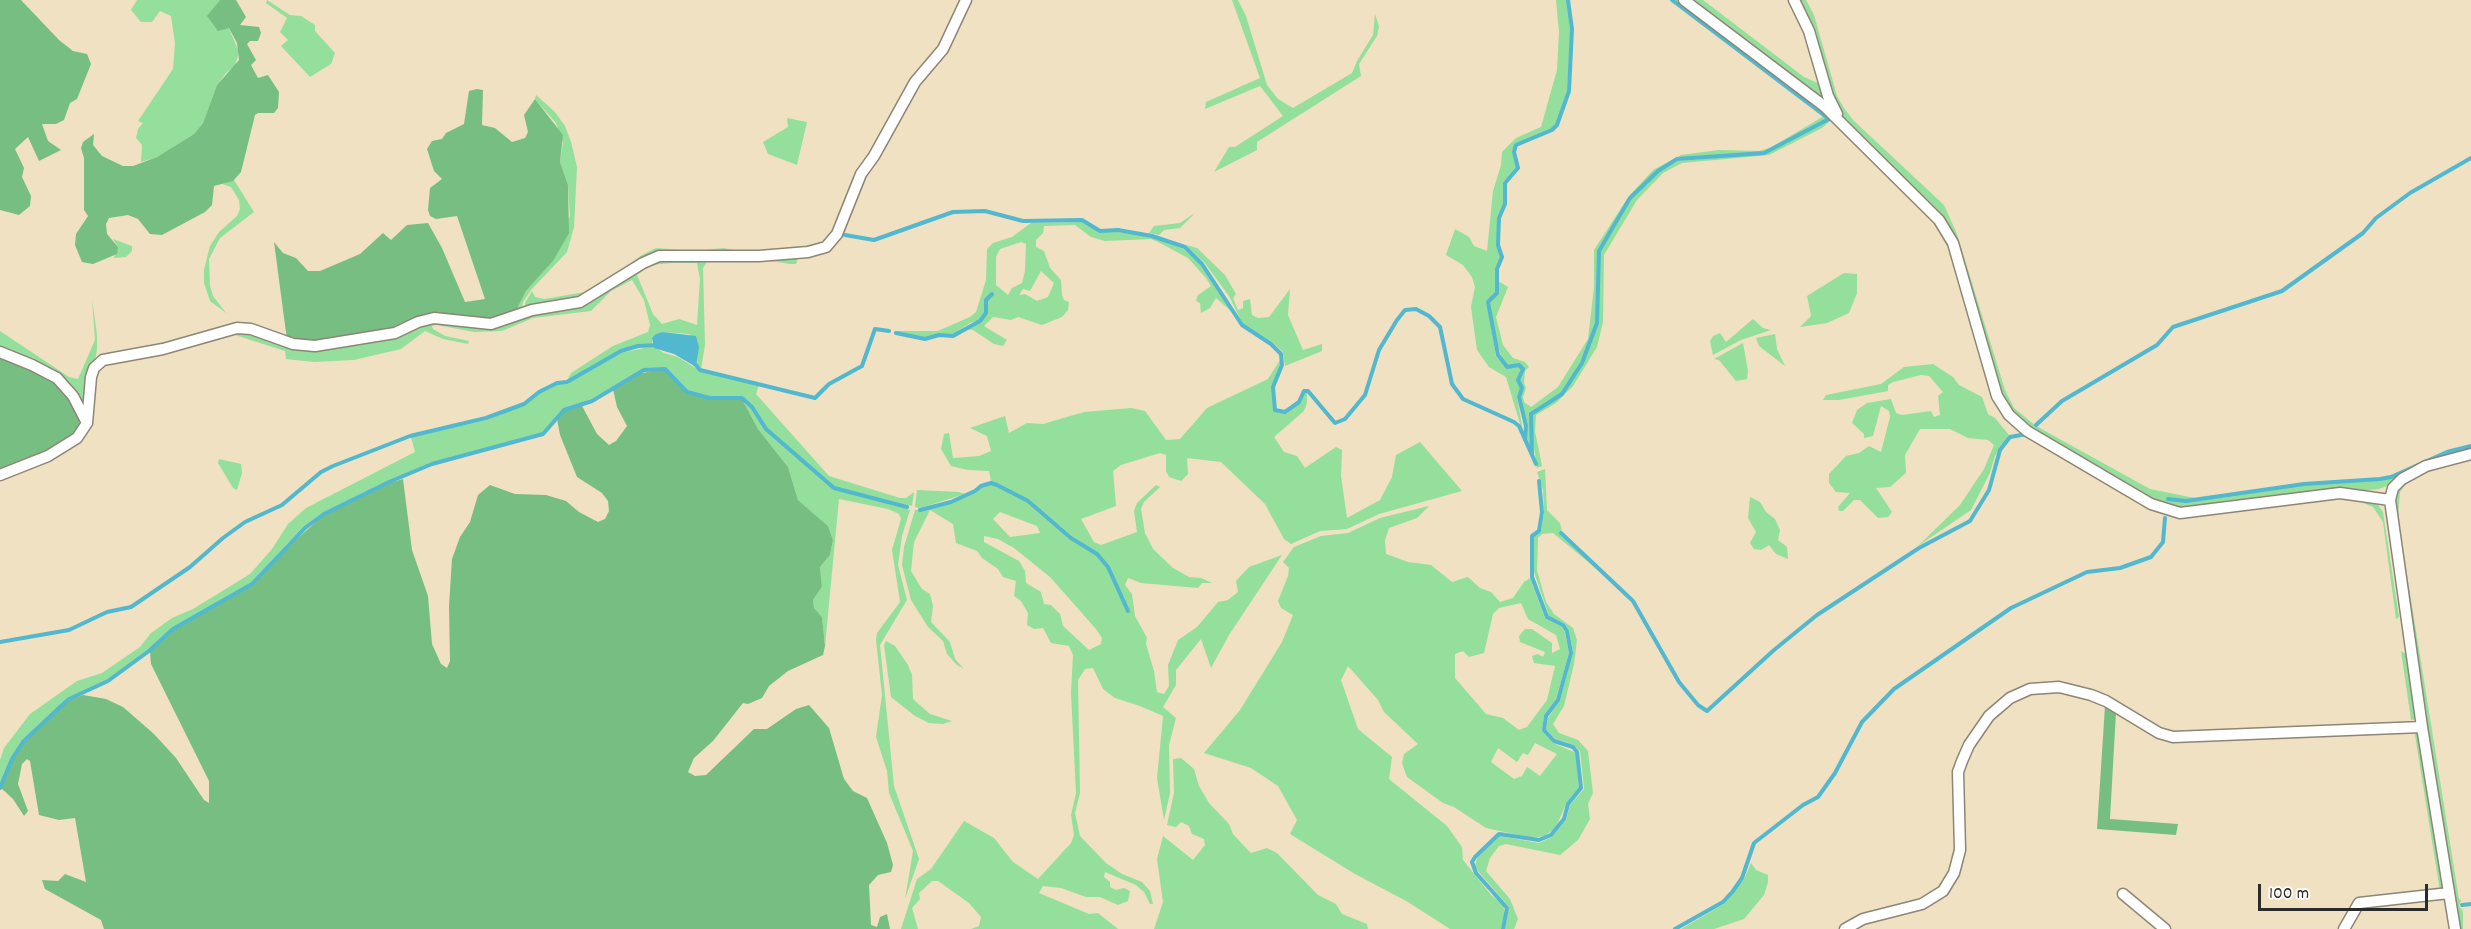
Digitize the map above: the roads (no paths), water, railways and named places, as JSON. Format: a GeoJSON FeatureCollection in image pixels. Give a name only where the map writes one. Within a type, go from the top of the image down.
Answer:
{"type":"FeatureCollection","features":[{"type":"Feature","properties":{"kind":"street"},"geometry":{"type":"LineString","coordinates":[[0,475],[48,456],[73,442],[87,423],[89,386],[94,368],[103,360],[164,349],[237,328],[251,329],[293,344],[315,346],[395,333],[425,319],[445,318],[491,324],[532,310],[580,302],[643,262],[659,256],[759,256],[808,252],[826,247],[837,234],[861,174],[874,156],[915,81],[943,49],[966,0]]}},
{"type":"Feature","properties":{"kind":"street"},"geometry":{"type":"LineString","coordinates":[[1684,0],[1824,106],[1927,205],[1953,243],[1997,396],[2009,415],[2027,431],[2151,504],[2180,513],[2340,493],[2390,500]]}},
{"type":"Feature","properties":{"kind":"street"},"geometry":{"type":"LineString","coordinates":[[1794,0],[1809,31],[1828,96],[1848,129]]}},
{"type":"Feature","properties":{"kind":"street"},"geometry":{"type":"LineString","coordinates":[[0,352],[57,378],[73,396],[87,423]]}},
{"type":"Feature","properties":{"kind":"street"},"geometry":{"type":"LineString","coordinates":[[2455,929],[2422,727],[2390,500],[2393,488],[2402,479],[2426,466],[2471,454]]}},
{"type":"Feature","properties":{"kind":"street"},"geometry":{"type":"LineString","coordinates":[[1845,929],[1863,919],[1923,904],[1942,891],[1954,873],[1960,850],[1958,772],[1962,760],[1969,745],[1989,716],[2010,699],[2030,689],[2059,687],[2091,695],[2106,701],[2159,733],[2173,737],[2422,727]]}},
{"type":"Feature","properties":{"kind":"street"},"geometry":{"type":"LineString","coordinates":[[2344,929],[2359,903],[2449,893]]}},
{"type":"Feature","properties":{"kind":"street"},"geometry":{"type":"LineString","coordinates":[[2122,894],[2165,929]]}},
{"type":"Feature","properties":{"kind":"water"},"geometry":{"type":"Polygon","coordinates":[[[663,332],[696,336],[699,347],[696,367],[674,354],[654,348],[652,338],[663,332]]]}},
{"type":"Feature","properties":{"kind":"waterway"},"geometry":{"type":"LineString","coordinates":[[1525,440],[1526,426],[1519,397],[1522,388],[1518,380],[1523,369],[1519,365],[1507,367],[1498,355],[1488,302],[1497,293],[1497,269],[1502,257],[1498,245],[1499,218],[1505,204],[1505,183],[1518,168],[1514,152],[1516,145],[1552,130],[1557,125],[1569,91],[1572,29],[1568,0]]}},
{"type":"Feature","properties":{"kind":"waterway"},"geometry":{"type":"LineString","coordinates":[[1532,454],[1531,414],[1562,394],[1582,363],[1597,323],[1599,251],[1630,198],[1658,171],[1677,159],[1764,153],[1829,119],[1672,0]]}},
{"type":"Feature","properties":{"kind":"waterway"},"geometry":{"type":"LineString","coordinates":[[2036,425],[2062,401],[2157,345],[2173,327],[2282,291],[2363,233],[2376,218],[2410,193],[2471,158]]}},
{"type":"Feature","properties":{"kind":"waterway"},"geometry":{"type":"LineString","coordinates":[[845,235],[874,240],[953,212],[985,211],[1023,221],[1082,220],[1100,231],[1118,230],[1152,236],[1185,247],[1202,264],[1242,325],[1271,344],[1281,354],[1282,365],[1273,387],[1275,410],[1285,412],[1299,402],[1304,391],[1308,391],[1335,423],[1345,419],[1365,395],[1379,350],[1397,320],[1405,310],[1416,309],[1429,316],[1440,327],[1452,384],[1463,399],[1519,426],[1536,464]]}},
{"type":"Feature","properties":{"kind":"waterway"},"geometry":{"type":"LineString","coordinates":[[896,333],[925,339],[939,335],[953,336],[980,321],[986,313],[986,300],[992,294]]}},
{"type":"Feature","properties":{"kind":"waterway"},"geometry":{"type":"LineString","coordinates":[[694,363],[700,370],[815,398],[829,384],[862,366],[875,329],[889,331]]}},
{"type":"Feature","properties":{"kind":"waterway"},"geometry":{"type":"LineString","coordinates":[[0,642],[69,630],[107,612],[131,607],[190,567],[245,522],[282,505],[321,472],[333,466],[410,436],[486,418],[524,404],[539,392],[557,383],[567,382],[621,351],[638,346],[657,345]]}},
{"type":"Feature","properties":{"kind":"waterway"},"geometry":{"type":"LineString","coordinates":[[0,788],[12,759],[23,742],[69,699],[108,681],[149,651],[173,629],[252,584],[305,528],[324,514],[432,464],[543,434],[564,410],[592,401],[644,370],[665,369],[687,392],[710,398],[742,398],[752,407],[766,429],[834,488],[907,507]]}},
{"type":"Feature","properties":{"kind":"waterway"},"geometry":{"type":"LineString","coordinates":[[1561,533],[1633,601],[1679,682],[1698,705],[1707,711],[1774,650],[1817,615],[1919,548],[1970,521],[1989,490],[2000,450],[2010,437],[2027,434]]}},
{"type":"Feature","properties":{"kind":"waterway"},"geometry":{"type":"LineString","coordinates":[[2168,499],[2186,501],[2304,484],[2380,479],[2391,477],[2447,452],[2471,446]]}},
{"type":"Feature","properties":{"kind":"waterway"},"geometry":{"type":"LineString","coordinates":[[1503,929],[1507,908],[1476,873],[1472,862],[1499,834],[1539,840],[1551,835],[1564,819],[1568,804],[1581,788],[1577,752],[1573,747],[1554,741],[1544,730],[1546,716],[1558,700],[1571,653],[1567,631],[1563,625],[1547,617],[1532,577],[1532,536],[1539,531],[1542,512],[1539,481]]}},
{"type":"Feature","properties":{"kind":"waterway"},"geometry":{"type":"LineString","coordinates":[[920,510],[951,502],[981,486],[991,483],[997,485],[1028,501],[1071,538],[1097,554],[1108,567],[1128,611]]}},
{"type":"Feature","properties":{"kind":"waterway"},"geometry":{"type":"LineString","coordinates":[[1675,929],[1723,902],[1742,878],[1754,843],[1803,805],[1818,797],[1835,773],[1862,722],[1894,689],[2011,608],[2087,572],[2120,568],[2151,557],[2163,542],[2165,518]]}},
{"type":"Feature","properties":{"kind":"waterway"},"geometry":{"type":"LineString","coordinates":[[2462,905],[2471,904]]}}]}
